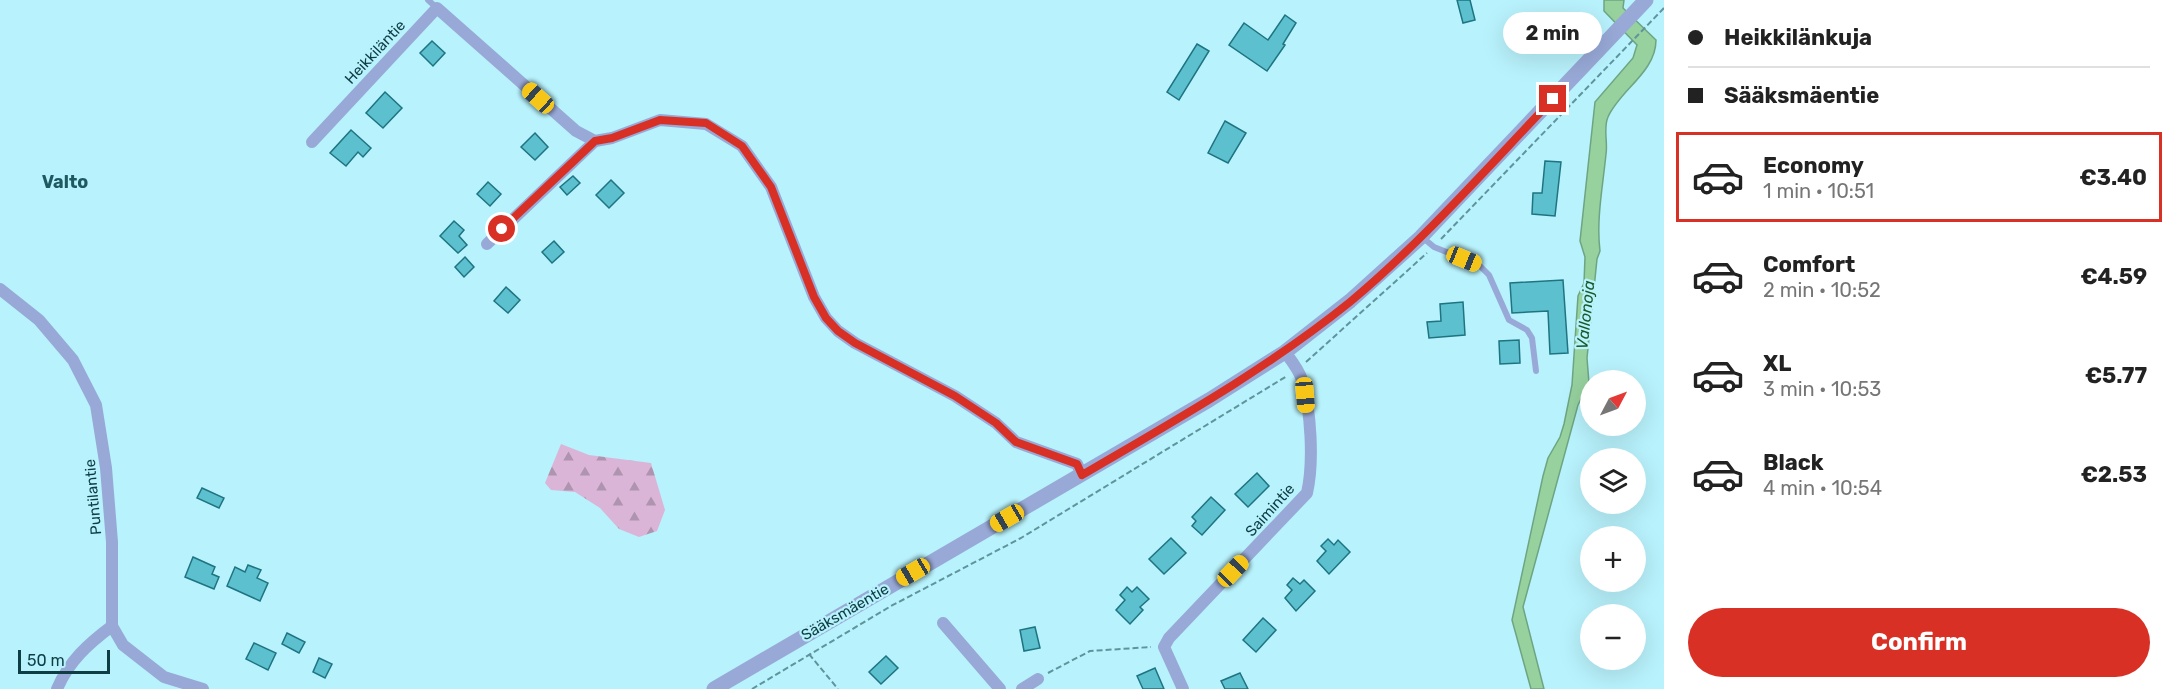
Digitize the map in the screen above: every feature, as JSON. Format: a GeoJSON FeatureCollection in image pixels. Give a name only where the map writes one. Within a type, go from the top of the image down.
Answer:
{"type":"FeatureCollection","features":[{"type":"Feature","properties":{"kind":"street","name":"Sääksmäentie"},"geometry":{"type":"LineString","coordinates":[[714,689],[1082,475],[1285,351],[1350,301],[1421,237],[1646,0]]}},
{"type":"Feature","properties":{"kind":"street","name":"Heikkiläntie"},"geometry":{"type":"LineString","coordinates":[[312,142],[433,4],[576,131],[595,141]]}},
{"type":"Feature","properties":{"kind":"street"},"geometry":{"type":"LineString","coordinates":[[487,244],[595,141],[612,138],[660,120],[706,123],[742,146],[771,187],[814,297],[826,318],[838,331],[855,343],[963,401],[996,423],[1016,442],[1077,464],[1082,475]]}},
{"type":"Feature","properties":{"kind":"street","name":"Puntilantie"},"geometry":{"type":"LineString","coordinates":[[0,289],[39,320],[73,360],[96,405],[106,468],[110,521],[112,626]]}},
{"type":"Feature","properties":{"kind":"street","name":"Saimintie"},"geometry":{"type":"LineString","coordinates":[[1164,647],[1169,638],[1307,493],[1310,479],[1310,451],[1305,395],[1302,379],[1285,351]]}},
{"type":"Feature","properties":{"kind":"street"},"geometry":{"type":"LineString","coordinates":[[943,623],[1000,689]]}},
{"type":"Feature","properties":{"kind":"street"},"geometry":{"type":"LineString","coordinates":[[57,689],[63,674],[85,646],[112,626],[123,645],[164,677],[203,689]]}},
{"type":"Feature","properties":{"kind":"street"},"geometry":{"type":"LineString","coordinates":[[1164,647],[1183,689]]}},
{"type":"Feature","properties":{"kind":"street"},"geometry":{"type":"LineString","coordinates":[[1022,689],[1038,679]]}},
{"type":"Feature","properties":{"kind":"lane"},"geometry":{"type":"LineString","coordinates":[[1421,237],[1434,247],[1479,265],[1489,275],[1509,320],[1527,330],[1532,338],[1536,371]]}},
{"type":"Feature","properties":{"kind":"path"},"geometry":{"type":"LineString","coordinates":[[1627,44],[1664,8]]}},
{"type":"Feature","properties":{"kind":"path"},"geometry":{"type":"LineString","coordinates":[[1038,679],[1090,651],[1164,647]]}},
{"type":"Feature","properties":{"kind":"path"},"geometry":{"type":"LineString","coordinates":[[809,654],[838,689]]}},
{"type":"Feature","properties":{"kind":"green space"},"geometry":{"type":"Polygon","coordinates":[[[561,444],[589,455],[651,463],[665,510],[657,531],[639,537],[619,529],[600,508],[575,492],[551,490],[545,483],[561,444]]]}},
{"type":"Feature","properties":{"kind":"water","name":"Vallonoja"},"geometry":{"type":"Polygon","coordinates":[[[1604,0],[1624,0],[1623,8],[1656,40],[1650,62],[1614,107],[1607,121],[1599,215],[1600,251],[1597,259],[1587,358],[1588,370],[1580,370],[1580,401],[1523,607],[1544,689],[1531,689],[1512,620],[1543,476],[1548,458],[1560,437],[1572,385],[1578,296],[1584,283],[1585,257],[1580,241],[1595,102],[1633,58],[1637,45],[1604,11],[1604,0]]]}},
{"type":"Feature","properties":{"kind":"building"},"geometry":{"type":"Polygon","coordinates":[[[1457,0],[1470,0],[1475,20],[1463,23],[1457,0]]]}},
{"type":"Feature","properties":{"kind":"building"},"geometry":{"type":"Polygon","coordinates":[[[1285,15],[1296,23],[1283,44],[1285,45],[1267,71],[1229,45],[1244,23],[1268,40],[1285,15]]]}},
{"type":"Feature","properties":{"kind":"building"},"geometry":{"type":"Polygon","coordinates":[[[432,41],[445,53],[433,66],[420,53],[432,41]]]}},
{"type":"Feature","properties":{"kind":"building"},"geometry":{"type":"Polygon","coordinates":[[[1197,44],[1209,51],[1179,100],[1167,92],[1197,44]]]}},
{"type":"Feature","properties":{"kind":"building"},"geometry":{"type":"Polygon","coordinates":[[[385,92],[402,108],[383,128],[366,113],[385,92]]]}},
{"type":"Feature","properties":{"kind":"building"},"geometry":{"type":"Polygon","coordinates":[[[1225,121],[1246,133],[1228,163],[1208,153],[1225,121]]]}},
{"type":"Feature","properties":{"kind":"building"},"geometry":{"type":"Polygon","coordinates":[[[351,130],[371,148],[363,157],[358,152],[346,166],[330,153],[351,130]]]}},
{"type":"Feature","properties":{"kind":"building"},"geometry":{"type":"Polygon","coordinates":[[[535,133],[548,147],[535,160],[521,147],[535,133]]]}},
{"type":"Feature","properties":{"kind":"building"},"geometry":{"type":"Polygon","coordinates":[[[1545,161],[1561,162],[1555,216],[1532,214],[1533,193],[1542,193],[1545,161]]]}},
{"type":"Feature","properties":{"kind":"building"},"geometry":{"type":"Polygon","coordinates":[[[573,176],[580,183],[567,195],[560,187],[573,176]]]}},
{"type":"Feature","properties":{"kind":"building"},"geometry":{"type":"Polygon","coordinates":[[[611,180],[624,193],[609,208],[596,195],[611,180]]]}},
{"type":"Feature","properties":{"kind":"building"},"geometry":{"type":"Polygon","coordinates":[[[488,182],[501,194],[490,206],[477,194],[488,182]]]}},
{"type":"Feature","properties":{"kind":"building"},"geometry":{"type":"Polygon","coordinates":[[[454,221],[464,230],[459,236],[467,245],[458,253],[440,236],[454,221]]]}},
{"type":"Feature","properties":{"kind":"building"},"geometry":{"type":"Polygon","coordinates":[[[554,241],[564,252],[552,263],[542,252],[554,241]]]}},
{"type":"Feature","properties":{"kind":"building"},"geometry":{"type":"Polygon","coordinates":[[[465,257],[474,267],[464,277],[455,267],[465,257]]]}},
{"type":"Feature","properties":{"kind":"building"},"geometry":{"type":"Polygon","coordinates":[[[1563,280],[1568,353],[1550,354],[1548,311],[1512,313],[1510,283],[1563,280]]]}},
{"type":"Feature","properties":{"kind":"building"},"geometry":{"type":"Polygon","coordinates":[[[506,287],[520,300],[508,313],[494,301],[506,287]]]}},
{"type":"Feature","properties":{"kind":"building"},"geometry":{"type":"Polygon","coordinates":[[[1463,302],[1465,335],[1429,338],[1427,322],[1441,321],[1440,304],[1463,302]]]}},
{"type":"Feature","properties":{"kind":"building"},"geometry":{"type":"Polygon","coordinates":[[[1519,340],[1520,363],[1500,364],[1499,341],[1519,340]]]}},
{"type":"Feature","properties":{"kind":"building"},"geometry":{"type":"Polygon","coordinates":[[[1257,473],[1269,486],[1248,507],[1235,494],[1257,473]]]}},
{"type":"Feature","properties":{"kind":"building"},"geometry":{"type":"Polygon","coordinates":[[[202,488],[224,498],[219,508],[197,498],[202,488]]]}},
{"type":"Feature","properties":{"kind":"building"},"geometry":{"type":"Polygon","coordinates":[[[1211,497],[1225,510],[1202,535],[1192,526],[1196,521],[1192,517],[1211,497]]]}},
{"type":"Feature","properties":{"kind":"building"},"geometry":{"type":"Polygon","coordinates":[[[1171,538],[1186,553],[1164,574],[1149,559],[1171,538]]]}},
{"type":"Feature","properties":{"kind":"building"},"geometry":{"type":"Polygon","coordinates":[[[1328,539],[1334,545],[1338,540],[1350,552],[1329,574],[1317,561],[1326,551],[1321,546],[1328,539]]]}},
{"type":"Feature","properties":{"kind":"building"},"geometry":{"type":"Polygon","coordinates":[[[193,557],[215,567],[212,574],[219,577],[214,589],[185,577],[193,557]]]}},
{"type":"Feature","properties":{"kind":"building"},"geometry":{"type":"Polygon","coordinates":[[[248,565],[261,570],[257,578],[268,583],[260,601],[227,586],[235,567],[245,572],[248,565]]]}},
{"type":"Feature","properties":{"kind":"building"},"geometry":{"type":"Polygon","coordinates":[[[1293,578],[1300,584],[1304,580],[1315,591],[1296,611],[1285,598],[1292,590],[1287,585],[1293,578]]]}},
{"type":"Feature","properties":{"kind":"building"},"geometry":{"type":"Polygon","coordinates":[[[1127,587],[1132,592],[1137,587],[1149,599],[1140,607],[1143,610],[1130,624],[1116,610],[1125,600],[1120,595],[1127,587]]]}},
{"type":"Feature","properties":{"kind":"building"},"geometry":{"type":"Polygon","coordinates":[[[1263,618],[1276,630],[1256,652],[1243,640],[1263,618]]]}},
{"type":"Feature","properties":{"kind":"building"},"geometry":{"type":"Polygon","coordinates":[[[1035,627],[1040,648],[1024,651],[1020,630],[1035,627]]]}},
{"type":"Feature","properties":{"kind":"building"},"geometry":{"type":"Polygon","coordinates":[[[287,633],[305,642],[299,653],[282,644],[287,633]]]}},
{"type":"Feature","properties":{"kind":"building"},"geometry":{"type":"Polygon","coordinates":[[[254,643],[276,653],[268,670],[246,659],[254,643]]]}},
{"type":"Feature","properties":{"kind":"building"},"geometry":{"type":"Polygon","coordinates":[[[886,656],[898,668],[881,684],[869,672],[886,656]]]}},
{"type":"Feature","properties":{"kind":"building"},"geometry":{"type":"Polygon","coordinates":[[[319,658],[332,664],[325,678],[313,672],[319,658]]]}},
{"type":"Feature","properties":{"kind":"building"},"geometry":{"type":"Polygon","coordinates":[[[1155,668],[1164,689],[1143,689],[1137,676],[1155,668]]]}},
{"type":"Feature","properties":{"kind":"building"},"geometry":{"type":"Polygon","coordinates":[[[1240,673],[1248,689],[1225,689],[1221,681],[1240,673]]]}},
{"type":"Feature","properties":{"kind":"district","name":"Valto"},"geometry":{"type":"Point","coordinates":[65,182]}},
{"type":"Feature","properties":{"kind":"route"},"geometry":{"type":"LineString","coordinates":[[502,229],[595,141],[612,138],[660,120],[706,123],[742,146],[771,187],[814,297],[826,318],[838,331],[855,343],[955,396],[996,423],[1016,442],[1077,464],[1082,475],[1209,400],[1285,351],[1350,301],[1421,237],[1553,99]]}}]}
